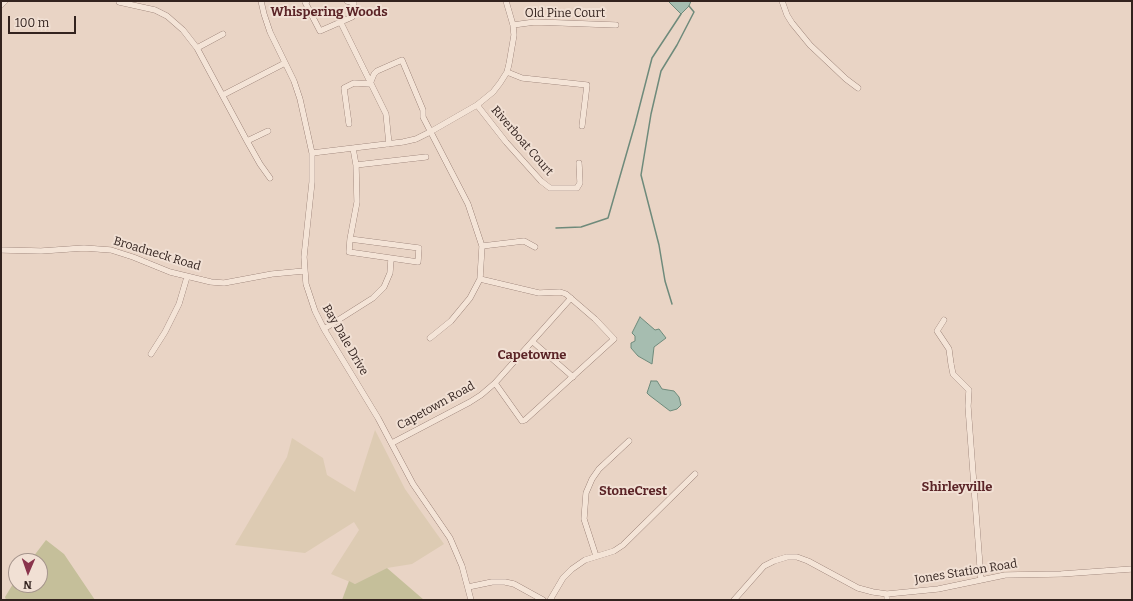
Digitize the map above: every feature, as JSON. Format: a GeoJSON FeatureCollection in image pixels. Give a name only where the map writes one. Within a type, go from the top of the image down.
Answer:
{"type":"FeatureCollection","features":[{"type":"Feature","properties":{"kind":"street"},"geometry":{"type":"LineString","coordinates":[[1,5],[6,1]]}},
{"type":"Feature","properties":{"kind":"street"},"geometry":{"type":"LineString","coordinates":[[119,1],[155,10],[166,16],[184,30],[197,48],[247,141],[270,178]]}},
{"type":"Feature","properties":{"kind":"street","name":"Bay Dale Drive"},"geometry":{"type":"LineString","coordinates":[[261,1],[270,32],[300,99],[312,153],[312,182],[304,245],[304,271],[314,310],[392,443],[413,484],[450,538],[457,553],[471,600]]}},
{"type":"Feature","properties":{"kind":"street"},"geometry":{"type":"LineString","coordinates":[[307,1],[305,2],[320,31],[352,17],[354,2],[347,1]]}},
{"type":"Feature","properties":{"kind":"street"},"geometry":{"type":"LineString","coordinates":[[312,153],[389,144],[409,140],[430,132],[477,105],[493,92],[506,72],[512,50],[513,25],[506,1]]}},
{"type":"Feature","properties":{"kind":"street"},"geometry":{"type":"LineString","coordinates":[[782,1],[787,15],[792,23],[810,45],[846,80],[858,88]]}},
{"type":"Feature","properties":{"kind":"street","name":"Old Pine Court"},"geometry":{"type":"LineString","coordinates":[[513,25],[536,22],[616,25]]}},
{"type":"Feature","properties":{"kind":"street"},"geometry":{"type":"LineString","coordinates":[[341,23],[386,114],[389,144]]}},
{"type":"Feature","properties":{"kind":"street"},"geometry":{"type":"LineString","coordinates":[[197,48],[223,34]]}},
{"type":"Feature","properties":{"kind":"street"},"geometry":{"type":"LineString","coordinates":[[370,84],[377,71],[402,60],[423,110],[423,117],[452,170],[468,204],[482,246],[480,279],[470,298],[454,317],[430,338]]}},
{"type":"Feature","properties":{"kind":"street"},"geometry":{"type":"LineString","coordinates":[[223,95],[285,63]]}},
{"type":"Feature","properties":{"kind":"street"},"geometry":{"type":"LineString","coordinates":[[506,72],[522,78],[587,86],[582,126]]}},
{"type":"Feature","properties":{"kind":"street"},"geometry":{"type":"LineString","coordinates":[[348,124],[344,88],[354,83],[370,84]]}},
{"type":"Feature","properties":{"kind":"street","name":"Riverboat Court"},"geometry":{"type":"LineString","coordinates":[[477,105],[506,142],[541,182],[550,188],[577,188],[580,183],[579,163]]}},
{"type":"Feature","properties":{"kind":"street"},"geometry":{"type":"LineString","coordinates":[[247,141],[268,131]]}},
{"type":"Feature","properties":{"kind":"street"},"geometry":{"type":"LineString","coordinates":[[350,239],[419,248],[418,262],[349,252],[350,239],[357,202],[356,165],[353,148]]}},
{"type":"Feature","properties":{"kind":"street"},"geometry":{"type":"LineString","coordinates":[[356,165],[426,157]]}},
{"type":"Feature","properties":{"kind":"street"},"geometry":{"type":"LineString","coordinates":[[482,246],[524,241],[535,247]]}},
{"type":"Feature","properties":{"kind":"street","name":"Broadneck Road"},"geometry":{"type":"LineString","coordinates":[[1,250],[41,251],[84,248],[111,250],[133,257],[166,271],[188,277],[224,283],[304,271]]}},
{"type":"Feature","properties":{"kind":"street"},"geometry":{"type":"LineString","coordinates":[[324,329],[372,298],[384,287],[390,273],[391,259]]}},
{"type":"Feature","properties":{"kind":"street"},"geometry":{"type":"LineString","coordinates":[[151,354],[165,332],[179,304],[188,277]]}},
{"type":"Feature","properties":{"kind":"street"},"geometry":{"type":"LineString","coordinates":[[480,279],[539,293],[560,292],[566,294],[595,319],[614,339],[525,420],[522,421],[495,384]]}},
{"type":"Feature","properties":{"kind":"street","name":"Capetown Road"},"geometry":{"type":"LineString","coordinates":[[392,443],[470,402],[495,384],[571,298]]}},
{"type":"Feature","properties":{"kind":"street"},"geometry":{"type":"LineString","coordinates":[[944,320],[937,331],[950,349],[953,374],[969,390],[968,406],[981,580]]}},
{"type":"Feature","properties":{"kind":"street"},"geometry":{"type":"LineString","coordinates":[[533,342],[573,377]]}},
{"type":"Feature","properties":{"kind":"street"},"geometry":{"type":"LineString","coordinates":[[596,556],[584,520],[586,493],[592,479],[599,469],[629,441]]}},
{"type":"Feature","properties":{"kind":"street"},"geometry":{"type":"LineString","coordinates":[[550,600],[563,578],[572,569],[585,560],[614,551],[623,545],[695,474]]}},
{"type":"Feature","properties":{"kind":"street","name":"Jones Station Road"},"geometry":{"type":"LineString","coordinates":[[734,600],[764,566],[774,560],[787,557],[797,557],[808,561],[858,588],[887,594],[938,589],[1005,575],[1060,574],[1132,569]]}},
{"type":"Feature","properties":{"kind":"street"},"geometry":{"type":"LineString","coordinates":[[468,587],[492,582],[505,582],[514,584],[543,600]]}},
{"type":"Feature","properties":{"kind":"street"},"geometry":{"type":"LineString","coordinates":[[887,594],[887,600]]}},
{"type":"Feature","properties":{"kind":"shaded area"},"geometry":{"type":"Polygon","coordinates":[[[668,1],[691,1],[689,6],[681,14],[668,1]]]}},
{"type":"Feature","properties":{"kind":"shaded area"},"geometry":{"type":"Polygon","coordinates":[[[640,317],[655,330],[659,329],[666,338],[654,347],[652,364],[638,356],[631,348],[631,343],[635,341],[635,336],[632,333],[640,317]]]}},
{"type":"Feature","properties":{"kind":"shaded area"},"geometry":{"type":"Polygon","coordinates":[[[651,381],[657,381],[662,389],[674,391],[679,397],[681,405],[677,409],[670,411],[649,395],[647,393],[651,381]]]}},
{"type":"Feature","properties":{"kind":"shaded area"},"geometry":{"type":"Polygon","coordinates":[[[375,430],[405,489],[444,544],[412,564],[387,568],[355,584],[331,574],[359,530],[354,522],[305,553],[235,545],[287,457],[292,438],[323,458],[327,475],[355,492],[375,430]]]}},
{"type":"Feature","properties":{"kind":"shaded area"},"geometry":{"type":"Polygon","coordinates":[[[46,540],[64,554],[95,600],[6,600],[5,597],[8,592],[48,593],[48,553],[36,553],[46,540]]]}},
{"type":"Feature","properties":{"kind":"shaded area"},"geometry":{"type":"Polygon","coordinates":[[[387,568],[424,600],[342,600],[349,581],[355,584],[387,568]]]}},
{"type":"Feature","properties":{"kind":"waterway"},"geometry":{"type":"LineString","coordinates":[[672,304],[665,281],[659,245],[641,175],[651,114],[661,71],[677,45],[694,12],[689,6]]}},
{"type":"Feature","properties":{"kind":"waterway"},"geometry":{"type":"LineString","coordinates":[[556,228],[581,227],[608,218],[652,58],[681,14]]}},
{"type":"Feature","properties":{"kind":"district","name":"Whispering Woods"},"geometry":{"type":"Point","coordinates":[329,12]}},
{"type":"Feature","properties":{"kind":"district","name":"Capetowne"},"geometry":{"type":"Point","coordinates":[532,355]}},
{"type":"Feature","properties":{"kind":"district","name":"Shirleyville"},"geometry":{"type":"Point","coordinates":[957,487]}},
{"type":"Feature","properties":{"kind":"district","name":"StoneCrest"},"geometry":{"type":"Point","coordinates":[633,491]}}]}
